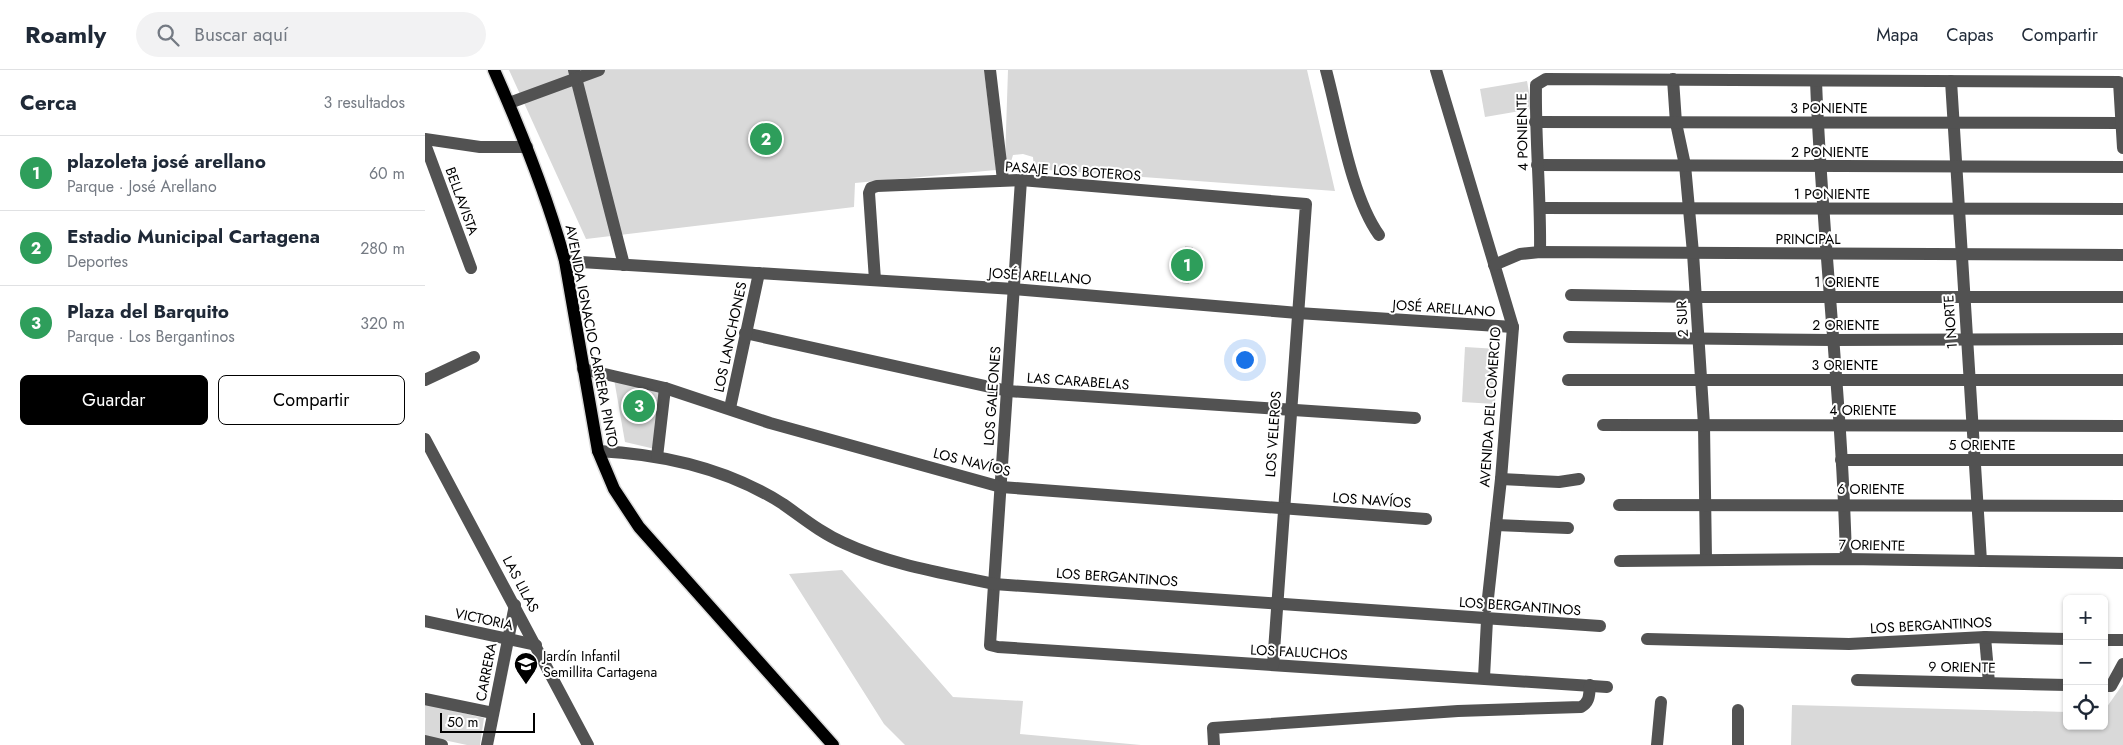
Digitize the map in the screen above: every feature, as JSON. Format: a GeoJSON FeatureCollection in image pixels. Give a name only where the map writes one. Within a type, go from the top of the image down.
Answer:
{"type":"FeatureCollection","features":[{"type":"Feature","properties":{"kind":"main road","name":"AVENIDA IGNACIO CARRERA PINTO"},"geometry":{"type":"LineString","coordinates":[[494,70],[527,147],[549,206],[565,261],[598,452],[614,489],[639,527],[833,745]]}},
{"type":"Feature","properties":{"kind":"street"},"geometry":{"type":"LineString","coordinates":[[509,103],[575,74],[599,70]]}},
{"type":"Feature","properties":{"kind":"street"},"geometry":{"type":"LineString","coordinates":[[991,70],[1003,180]]}},
{"type":"Feature","properties":{"kind":"street"},"geometry":{"type":"LineString","coordinates":[[1326,70],[1359,197],[1367,217],[1379,235]]}},
{"type":"Feature","properties":{"kind":"street","name":"AVENIDA DEL COMERCIO"},"geometry":{"type":"LineString","coordinates":[[1436,70],[1513,327],[1501,479],[1487,607]]}},
{"type":"Feature","properties":{"kind":"street"},"geometry":{"type":"LineString","coordinates":[[575,74],[624,265]]}},
{"type":"Feature","properties":{"kind":"street","name":"4 PONIENTE"},"geometry":{"type":"LineString","coordinates":[[1540,252],[1541,208],[1535,122],[1536,86],[1545,79],[2119,82],[2122,123]]}},
{"type":"Feature","properties":{"kind":"street","name":"2 SUR"},"geometry":{"type":"LineString","coordinates":[[1673,79],[1676,123],[1685,165],[1693,253],[1704,425],[1706,559]]}},
{"type":"Feature","properties":{"kind":"street"},"geometry":{"type":"LineString","coordinates":[[1816,81],[1825,254],[1841,460],[1846,559]]}},
{"type":"Feature","properties":{"kind":"street","name":"1 NORTE"},"geometry":{"type":"LineString","coordinates":[[1951,81],[1963,298],[1981,561]]}},
{"type":"Feature","properties":{"kind":"street","name":"3 PONIENTE"},"geometry":{"type":"LineString","coordinates":[[1535,122],[2122,123]]}},
{"type":"Feature","properties":{"kind":"street"},"geometry":{"type":"LineString","coordinates":[[2122,123],[2123,148]]}},
{"type":"Feature","properties":{"kind":"street"},"geometry":{"type":"LineString","coordinates":[[425,139],[480,147],[527,147]]}},
{"type":"Feature","properties":{"kind":"street","name":"BELLAVISTA"},"geometry":{"type":"LineString","coordinates":[[425,144],[471,268]]}},
{"type":"Feature","properties":{"kind":"street","name":"2 PONIENTE"},"geometry":{"type":"LineString","coordinates":[[1537,165],[2123,167]]}},
{"type":"Feature","properties":{"kind":"street","name":"PASAJE LOS BOTEROS"},"geometry":{"type":"LineString","coordinates":[[875,280],[869,193],[871,188],[1021,180],[1306,204]]}},
{"type":"Feature","properties":{"kind":"street","name":"LOS GALEONES"},"geometry":{"type":"LineString","coordinates":[[990,645],[1021,180]]}},
{"type":"Feature","properties":{"kind":"street","name":"LOS VELEROS"},"geometry":{"type":"LineString","coordinates":[[1273,665],[1306,204]]}},
{"type":"Feature","properties":{"kind":"street","name":"1 PONIENTE"},"geometry":{"type":"LineString","coordinates":[[1541,208],[2123,210]]}},
{"type":"Feature","properties":{"kind":"street","name":"PRINCIPAL"},"geometry":{"type":"LineString","coordinates":[[1494,265],[1520,254],[1540,252],[2123,255]]}},
{"type":"Feature","properties":{"kind":"street","name":"JOSÉ ARELLANO"},"geometry":{"type":"LineString","coordinates":[[565,261],[1014,289],[1513,327]]}},
{"type":"Feature","properties":{"kind":"street","name":"LOS LANCHONES"},"geometry":{"type":"LineString","coordinates":[[730,408],[759,273]]}},
{"type":"Feature","properties":{"kind":"street","name":"1 ORIENTE"},"geometry":{"type":"LineString","coordinates":[[1571,295],[1963,298],[2123,297]]}},
{"type":"Feature","properties":{"kind":"street","name":"LAS CARABELAS"},"geometry":{"type":"LineString","coordinates":[[745,333],[1008,391],[1415,418]]}},
{"type":"Feature","properties":{"kind":"street","name":"2 ORIENTE"},"geometry":{"type":"LineString","coordinates":[[1569,337],[1832,340],[2123,339]]}},
{"type":"Feature","properties":{"kind":"street"},"geometry":{"type":"LineString","coordinates":[[425,380],[474,358]]}},
{"type":"Feature","properties":{"kind":"street","name":"LOS NAVÍOS"},"geometry":{"type":"LineString","coordinates":[[583,369],[665,388],[770,422],[1001,487],[1426,519]]}},
{"type":"Feature","properties":{"kind":"street","name":"3 ORIENTE"},"geometry":{"type":"LineString","coordinates":[[1568,380],[1701,378],[2123,380]]}},
{"type":"Feature","properties":{"kind":"street"},"geometry":{"type":"LineString","coordinates":[[657,457],[665,388]]}},
{"type":"Feature","properties":{"kind":"street","name":"4 ORIENTE"},"geometry":{"type":"LineString","coordinates":[[1603,425],[2123,426]]}},
{"type":"Feature","properties":{"kind":"street","name":"LAS LILAS"},"geometry":{"type":"LineString","coordinates":[[425,439],[515,604],[588,745]]}},
{"type":"Feature","properties":{"kind":"street","name":"LOS BERGANTINOS"},"geometry":{"type":"LineString","coordinates":[[598,452],[657,457],[694,465],[736,480],[783,505],[821,532],[863,552],[902,564],[994,584],[1276,603],[1487,620],[1600,626]]}},
{"type":"Feature","properties":{"kind":"street","name":"5 ORIENTE"},"geometry":{"type":"LineString","coordinates":[[1841,460],[2123,460]]}},
{"type":"Feature","properties":{"kind":"street"},"geometry":{"type":"LineString","coordinates":[[1501,479],[1559,482],[1579,479]]}},
{"type":"Feature","properties":{"kind":"street","name":"6 ORIENTE"},"geometry":{"type":"LineString","coordinates":[[1619,505],[2123,506]]}},
{"type":"Feature","properties":{"kind":"street"},"geometry":{"type":"LineString","coordinates":[[1495,525],[1568,528]]}},
{"type":"Feature","properties":{"kind":"street","name":"7 ORIENTE"},"geometry":{"type":"LineString","coordinates":[[1620,561],[1846,559],[2123,563]]}},
{"type":"Feature","properties":{"kind":"street","name":"CARRERA"},"geometry":{"type":"LineString","coordinates":[[487,745],[515,604]]}},
{"type":"Feature","properties":{"kind":"street"},"geometry":{"type":"LineString","coordinates":[[1483,677],[1487,620]]}},
{"type":"Feature","properties":{"kind":"street","name":"VICTORIA"},"geometry":{"type":"LineString","coordinates":[[425,621],[536,645]]}},
{"type":"Feature","properties":{"kind":"street"},"geometry":{"type":"LineString","coordinates":[[1985,637],[1989,683]]}},
{"type":"Feature","properties":{"kind":"street","name":"LOS BERGANTINOS"},"geometry":{"type":"LineString","coordinates":[[1647,639],[1849,644],[1985,637],[2063,639]]}},
{"type":"Feature","properties":{"kind":"street"},"geometry":{"type":"LineString","coordinates":[[2108,640],[2123,640]]}},
{"type":"Feature","properties":{"kind":"street","name":"LOS FALUCHOS"},"geometry":{"type":"LineString","coordinates":[[990,645],[1273,665],[1483,677],[1607,687]]}},
{"type":"Feature","properties":{"kind":"street"},"geometry":{"type":"LineString","coordinates":[[2108,686],[2111,686],[2123,664]]}},
{"type":"Feature","properties":{"kind":"street","name":"9 ORIENTE"},"geometry":{"type":"LineString","coordinates":[[1857,680],[2063,685]]}},
{"type":"Feature","properties":{"kind":"street"},"geometry":{"type":"LineString","coordinates":[[1214,745],[1213,728],[1458,711],[1581,707],[1589,699],[1590,685]]}},
{"type":"Feature","properties":{"kind":"street"},"geometry":{"type":"LineString","coordinates":[[425,699],[493,713]]}},
{"type":"Feature","properties":{"kind":"street"},"geometry":{"type":"LineString","coordinates":[[1657,745],[1661,702]]}},
{"type":"Feature","properties":{"kind":"street"},"geometry":{"type":"LineString","coordinates":[[1738,710],[1738,745]]}},
{"type":"Feature","properties":{"kind":"street"},"geometry":{"type":"LineString","coordinates":[[425,742],[442,745]]}},
{"type":"Feature","properties":{"kind":"shaded area"},"geometry":{"type":"Polygon","coordinates":[[[509,70],[984,70],[996,170],[855,183],[854,207],[586,239],[509,70]]]}},
{"type":"Feature","properties":{"kind":"shaded area"},"geometry":{"type":"Polygon","coordinates":[[[1008,70],[1307,70],[1335,191],[1034,169],[1033,157],[1023,154],[1013,155],[1010,165],[1005,161],[1008,70]]]}},
{"type":"Feature","properties":{"kind":"shaded area"},"geometry":{"type":"Polygon","coordinates":[[[1527,81],[1532,109],[1485,117],[1480,89],[1527,81]]]}},
{"type":"Feature","properties":{"kind":"shaded area"},"geometry":{"type":"Polygon","coordinates":[[[1185,246],[1193,247],[1189,284],[1182,283],[1185,246]]]}},
{"type":"Feature","properties":{"kind":"shaded area"},"geometry":{"type":"Polygon","coordinates":[[[1465,347],[1498,349],[1495,404],[1462,402],[1465,347]]]}},
{"type":"Feature","properties":{"kind":"shaded area"},"geometry":{"type":"Polygon","coordinates":[[[614,379],[661,391],[655,449],[625,442],[614,379]]]}},
{"type":"Feature","properties":{"kind":"shaded area"},"geometry":{"type":"Polygon","coordinates":[[[842,570],[953,697],[1023,701],[1020,734],[1141,745],[905,745],[884,724],[789,574],[842,570]]]}},
{"type":"Feature","properties":{"kind":"shaded area"},"geometry":{"type":"Polygon","coordinates":[[[2123,684],[2123,745],[1791,745],[1792,705],[2063,712],[2063,730],[2108,730],[2108,705],[2123,684]]]}},
{"type":"Feature","properties":{"kind":"shaded area"},"geometry":{"type":"Polygon","coordinates":[[[425,704],[484,718],[480,745],[467,745],[425,736],[425,704]]]}},
{"type":"Feature","properties":{"kind":"place","name":"Estadio Municipal Cartagena"},"geometry":{"type":"Point","coordinates":[766,139]}},
{"type":"Feature","properties":{"kind":"place","name":"plazoleta josé arellano"},"geometry":{"type":"Point","coordinates":[1187,265]}},
{"type":"Feature","properties":{"kind":"place","name":"Plaza del Barquito"},"geometry":{"type":"Point","coordinates":[639,406]}},
{"type":"Feature","properties":{"kind":"place","name":"Jardín Infantil Semillita Cartagena"},"geometry":{"type":"Point","coordinates":[526,685]}}]}
